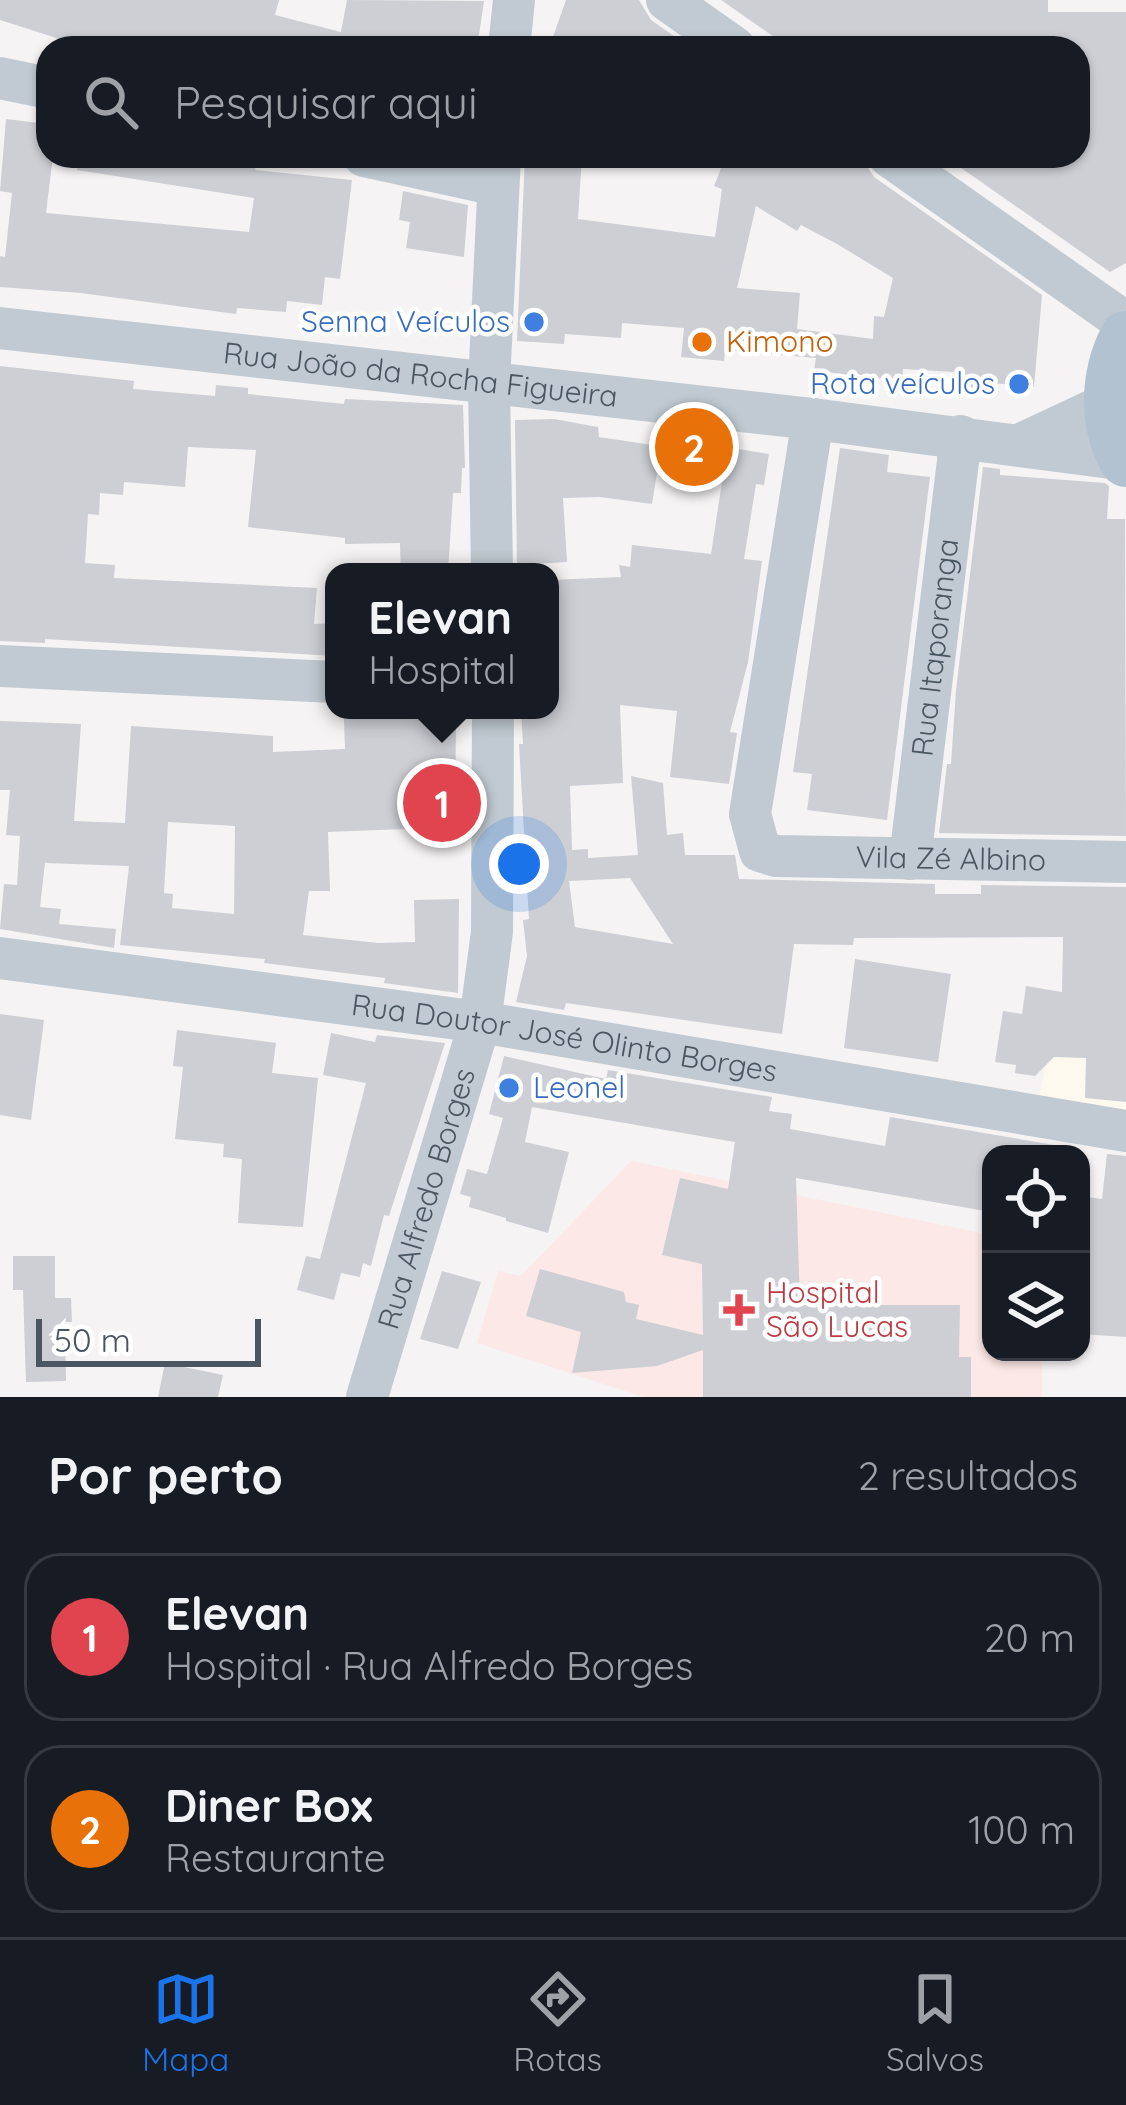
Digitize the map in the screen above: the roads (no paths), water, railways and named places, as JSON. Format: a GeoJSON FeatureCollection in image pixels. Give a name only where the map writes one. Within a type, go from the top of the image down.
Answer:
{"type":"FeatureCollection","features":[{"type":"Feature","properties":{"kind":"main road"},"geometry":{"type":"LineString","coordinates":[[1126,338],[1114,362],[1111,402],[1115,441],[1126,460]]}},
{"type":"Feature","properties":{"kind":"street"},"geometry":{"type":"LineString","coordinates":[[510,36],[514,0]]}},
{"type":"Feature","properties":{"kind":"street"},"geometry":{"type":"LineString","coordinates":[[667,0],[718,36]]}},
{"type":"Feature","properties":{"kind":"street"},"geometry":{"type":"LineString","coordinates":[[0,78],[36,86]]}},
{"type":"Feature","properties":{"kind":"street"},"geometry":{"type":"LineString","coordinates":[[906,168],[1126,323]]}},
{"type":"Feature","properties":{"kind":"street"},"geometry":{"type":"LineString","coordinates":[[492,563],[489,384],[498,170]]}},
{"type":"Feature","properties":{"kind":"street","name":"Rua João da Rocha Figueira"},"geometry":{"type":"LineString","coordinates":[[0,328],[813,418],[1126,460]]}},
{"type":"Feature","properties":{"kind":"street"},"geometry":{"type":"LineString","coordinates":[[1019,445],[1111,402]]}},
{"type":"Feature","properties":{"kind":"street","name":"Vila Zé Albino"},"geometry":{"type":"LineString","coordinates":[[813,418],[750,814],[760,851],[776,856],[1126,862]]}},
{"type":"Feature","properties":{"kind":"street","name":"Rua Itaporanga"},"geometry":{"type":"LineString","coordinates":[[910,859],[962,436]]}},
{"type":"Feature","properties":{"kind":"street"},"geometry":{"type":"LineString","coordinates":[[0,666],[325,682]]}},
{"type":"Feature","properties":{"kind":"street","name":"Rua Alfredo Borges"},"geometry":{"type":"LineString","coordinates":[[367,1397],[480,1022],[492,932],[493,719]]}},
{"type":"Feature","properties":{"kind":"street","name":"Rua Doutor José Olinto Borges"},"geometry":{"type":"LineString","coordinates":[[0,958],[480,1022],[1126,1131]]}},
{"type":"Feature","properties":{"kind":"place","name":"Senna Veículos"},"geometry":{"type":"Point","coordinates":[534,322]}},
{"type":"Feature","properties":{"kind":"place","name":"Kimono"},"geometry":{"type":"Point","coordinates":[702,342]}},
{"type":"Feature","properties":{"kind":"place","name":"Rota veículos"},"geometry":{"type":"Point","coordinates":[1019,384]}},
{"type":"Feature","properties":{"kind":"place","name":"Diner Box"},"geometry":{"type":"Point","coordinates":[694,447]}},
{"type":"Feature","properties":{"kind":"place","name":"Elevan"},"geometry":{"type":"Point","coordinates":[442,803]}},
{"type":"Feature","properties":{"kind":"place","name":"Leonel"},"geometry":{"type":"Point","coordinates":[509,1088]}},
{"type":"Feature","properties":{"kind":"place","name":"Hospital São Lucas"},"geometry":{"type":"Point","coordinates":[739,1310]}}]}
